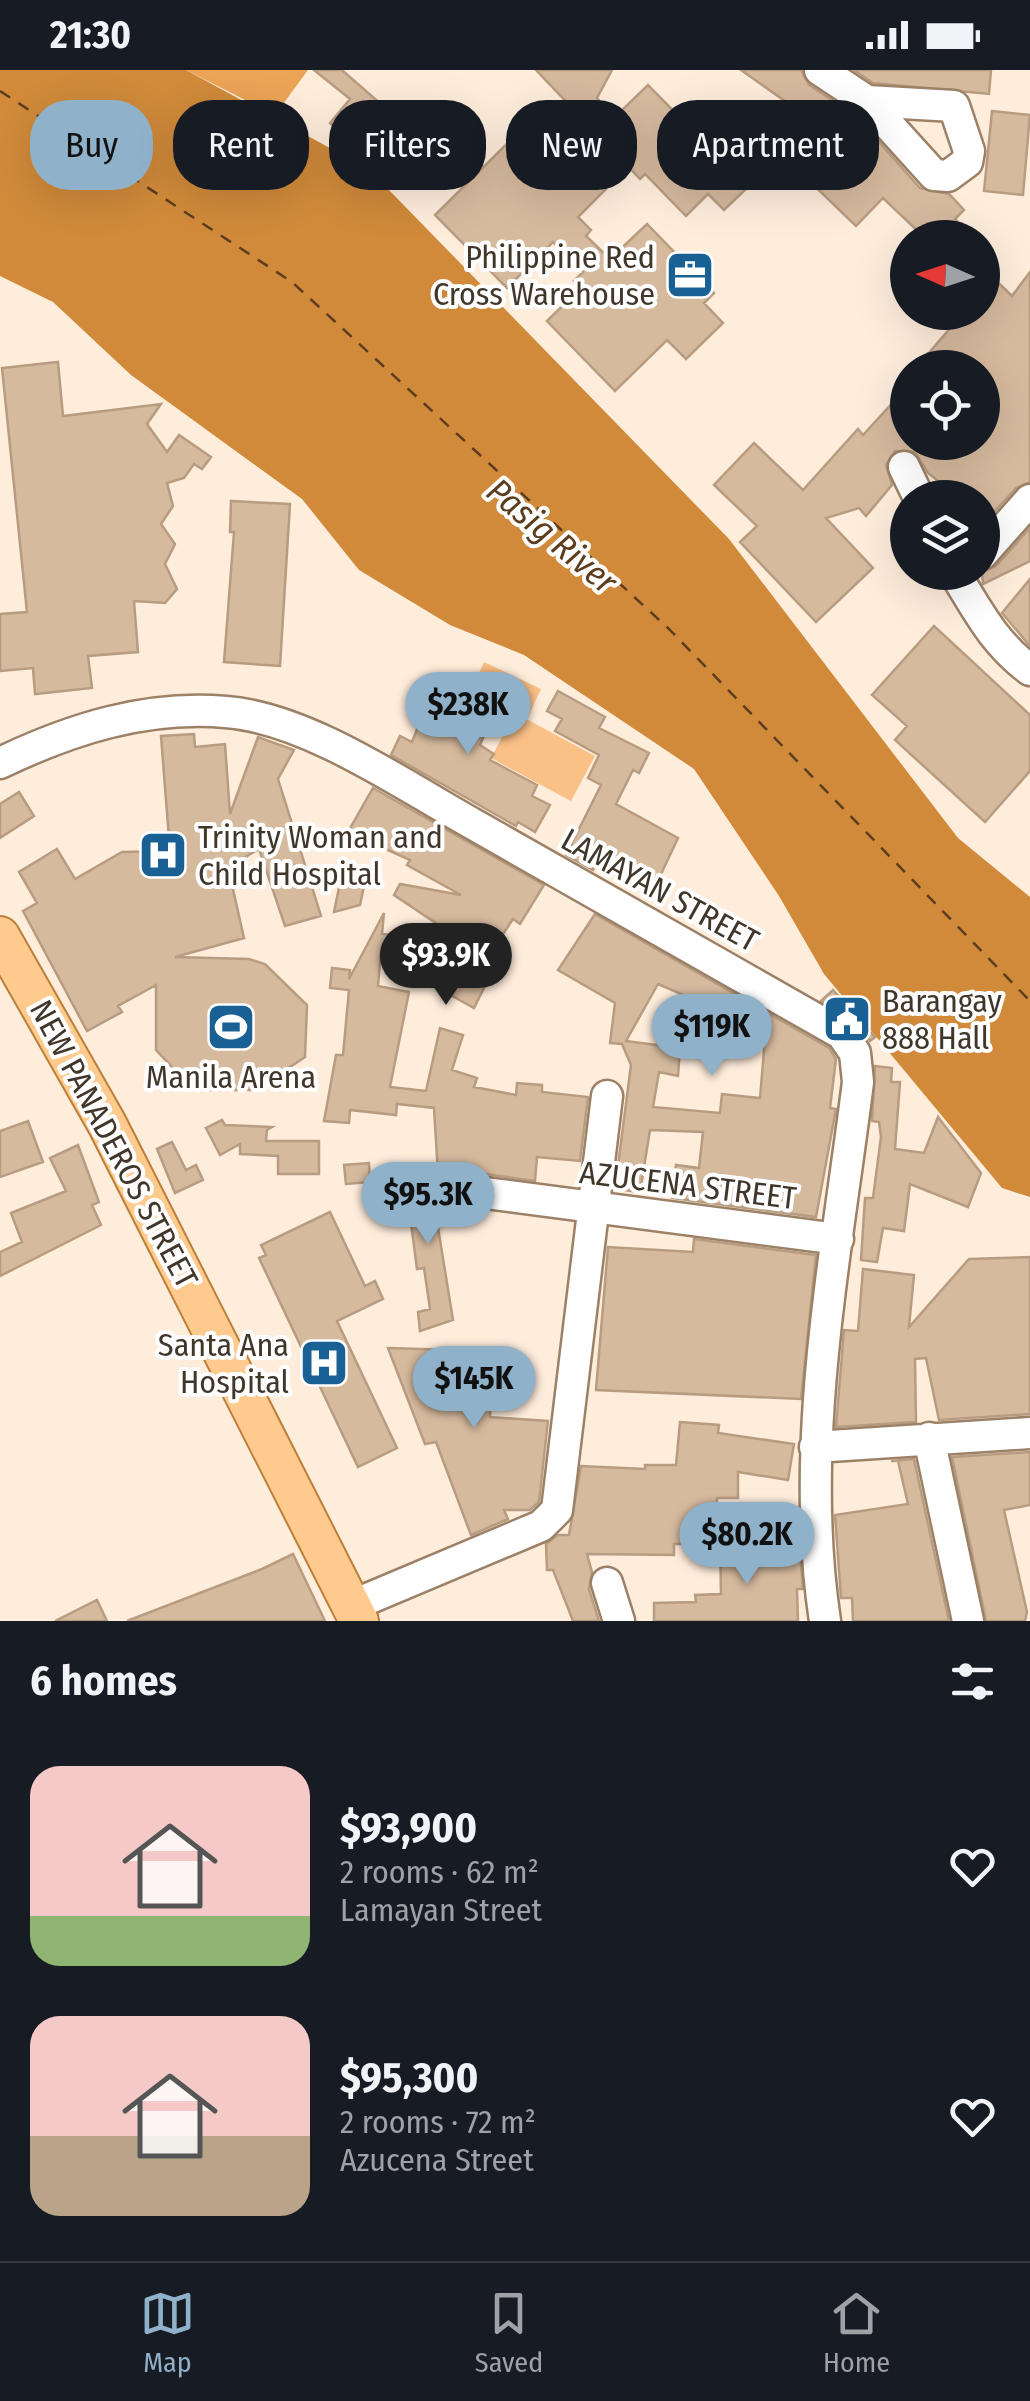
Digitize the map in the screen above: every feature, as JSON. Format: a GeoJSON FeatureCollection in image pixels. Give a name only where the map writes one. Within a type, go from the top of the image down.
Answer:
{"type":"FeatureCollection","features":[{"type":"Feature","properties":{"kind":"main road","name":"NEW PANADEROS STREET"},"geometry":{"type":"LineString","coordinates":[[0,936],[107,1124],[355,1613]]}},
{"type":"Feature","properties":{"kind":"street"},"geometry":{"type":"LineString","coordinates":[[820,70],[867,100],[934,175],[948,176],[967,162],[969,151],[954,106],[867,100]]}},
{"type":"Feature","properties":{"kind":"street"},"geometry":{"type":"LineString","coordinates":[[904,467],[910,480]]}},
{"type":"Feature","properties":{"kind":"street"},"geometry":{"type":"LineString","coordinates":[[1000,534],[1030,500]]}},
{"type":"Feature","properties":{"kind":"street"},"geometry":{"type":"LineString","coordinates":[[966,590],[973,610],[1011,656],[1030,670]]}},
{"type":"Feature","properties":{"kind":"street","name":"LAMAYAN STREET"},"geometry":{"type":"LineString","coordinates":[[0,763],[90,725],[162,712],[229,712],[295,729],[432,801],[842,1034],[855,1053],[858,1082],[815,1447],[816,1559],[824,1621]]}},
{"type":"Feature","properties":{"kind":"street"},"geometry":{"type":"LineString","coordinates":[[355,1613],[541,1526],[557,1510],[607,1096]]}},
{"type":"Feature","properties":{"kind":"street","name":"AZUCENA STREET"},"geometry":{"type":"LineString","coordinates":[[470,1191],[838,1240]]}},
{"type":"Feature","properties":{"kind":"street"},"geometry":{"type":"LineString","coordinates":[[815,1447],[1030,1433]]}},
{"type":"Feature","properties":{"kind":"street"},"geometry":{"type":"LineString","coordinates":[[929,1438],[968,1621]]}},
{"type":"Feature","properties":{"kind":"street"},"geometry":{"type":"LineString","coordinates":[[606,1583],[619,1621]]}},
{"type":"Feature","properties":{"kind":"shaded area"},"geometry":{"type":"Polygon","coordinates":[[[186,70],[308,70],[286,100],[245,100],[186,70]]]}},
{"type":"Feature","properties":{"kind":"shaded area"},"geometry":{"type":"Polygon","coordinates":[[[484,662],[541,689],[528,717],[471,690],[484,662]]]}},
{"type":"Feature","properties":{"kind":"shaded area"},"geometry":{"type":"Polygon","coordinates":[[[515,713],[595,756],[571,801],[491,758],[515,713]]]}},
{"type":"Feature","properties":{"kind":"water","name":"Pasig River"},"geometry":{"type":"Polygon","coordinates":[[[0,70],[186,70],[241,100],[173,100],[173,190],[309,190],[309,137],[329,148],[329,190],[389,190],[729,539],[958,838],[1030,897],[1030,1197],[1002,1188],[824,974],[779,896],[694,769],[524,655],[450,625],[359,570],[302,499],[131,375],[53,302],[0,276],[0,70]]]}},
{"type":"Feature","properties":{"kind":"building"},"geometry":{"type":"Polygon","coordinates":[[[314,70],[342,70],[376,100],[350,99],[314,70]]]}},
{"type":"Feature","properties":{"kind":"building"},"geometry":{"type":"Polygon","coordinates":[[[536,70],[612,70],[599,100],[565,100],[536,70]]]}},
{"type":"Feature","properties":{"kind":"building"},"geometry":{"type":"Polygon","coordinates":[[[741,70],[801,70],[809,85],[832,100],[783,100],[741,70]]]}},
{"type":"Feature","properties":{"kind":"building"},"geometry":{"type":"Polygon","coordinates":[[[854,70],[991,70],[989,94],[873,83],[854,70]]]}},
{"type":"Feature","properties":{"kind":"building"},"geometry":{"type":"Polygon","coordinates":[[[648,85],[663,100],[657,100],[657,186],[645,174],[640,179],[637,100],[633,100],[648,85]]]}},
{"type":"Feature","properties":{"kind":"building"},"geometry":{"type":"Polygon","coordinates":[[[992,111],[1030,115],[1023,195],[984,191],[992,111]]]}},
{"type":"Feature","properties":{"kind":"building"},"geometry":{"type":"Polygon","coordinates":[[[879,142],[920,188],[949,194],[964,210],[956,220],[906,220],[883,198],[856,226],[819,190],[879,190],[879,142]]]}},
{"type":"Feature","properties":{"kind":"building"},"geometry":{"type":"Polygon","coordinates":[[[506,145],[506,190],[605,190],[578,217],[591,230],[586,236],[610,259],[647,224],[714,293],[704,303],[723,323],[686,359],[667,340],[615,391],[547,321],[581,288],[574,281],[583,272],[553,242],[507,288],[435,215],[460,190],[486,190],[486,165],[506,145]]]}},
{"type":"Feature","properties":{"kind":"building"},"geometry":{"type":"Polygon","coordinates":[[[661,190],[745,190],[724,210],[708,194],[686,216],[661,190]]]}},
{"type":"Feature","properties":{"kind":"building"},"geometry":{"type":"Polygon","coordinates":[[[1030,272],[1030,482],[1016,488],[1000,505],[1000,480],[937,480],[920,460],[1000,460],[1000,350],[931,350],[949,330],[1000,330],[1000,284],[1012,296],[1030,272]]]}},
{"type":"Feature","properties":{"kind":"building"},"geometry":{"type":"Polygon","coordinates":[[[58,362],[63,416],[161,404],[147,424],[167,452],[179,435],[211,457],[202,469],[194,464],[184,478],[167,483],[173,506],[161,524],[175,544],[165,564],[177,589],[165,603],[134,601],[138,652],[88,656],[92,688],[35,694],[33,668],[0,671],[0,614],[27,612],[2,368],[58,362]]]}},
{"type":"Feature","properties":{"kind":"building"},"geometry":{"type":"Polygon","coordinates":[[[890,406],[890,459],[886,465],[890,487],[866,516],[859,508],[826,518],[873,568],[816,622],[740,542],[757,526],[714,485],[754,443],[803,490],[858,429],[863,435],[890,406]]]}},
{"type":"Feature","properties":{"kind":"building"},"geometry":{"type":"Polygon","coordinates":[[[231,501],[290,504],[280,666],[224,662],[234,532],[230,532],[231,501]]]}},
{"type":"Feature","properties":{"kind":"building"},"geometry":{"type":"Polygon","coordinates":[[[1030,528],[1030,561],[1000,576],[1000,562],[1030,528]]]}},
{"type":"Feature","properties":{"kind":"building"},"geometry":{"type":"Polygon","coordinates":[[[1030,579],[1030,646],[1002,613],[1030,579]]]}},
{"type":"Feature","properties":{"kind":"building"},"geometry":{"type":"Polygon","coordinates":[[[934,626],[1030,715],[1030,771],[985,822],[895,740],[907,726],[872,695],[934,626]]]}},
{"type":"Feature","properties":{"kind":"building"},"geometry":{"type":"Polygon","coordinates":[[[437,679],[497,705],[480,745],[494,754],[490,760],[537,785],[532,796],[550,805],[535,832],[518,822],[516,826],[391,755],[400,736],[412,742],[437,679]]]}},
{"type":"Feature","properties":{"kind":"building"},"geometry":{"type":"Polygon","coordinates":[[[558,691],[605,717],[599,728],[649,753],[639,773],[633,770],[616,804],[678,838],[653,891],[596,864],[593,870],[566,855],[601,785],[588,778],[599,755],[555,731],[562,719],[547,711],[558,691]]]}},
{"type":"Feature","properties":{"kind":"building"},"geometry":{"type":"Polygon","coordinates":[[[194,734],[195,747],[225,744],[230,814],[258,737],[294,750],[278,779],[321,916],[285,926],[259,849],[228,867],[244,938],[175,957],[249,959],[265,964],[307,1005],[305,1057],[255,1090],[194,1090],[156,1050],[156,985],[118,1006],[122,1012],[87,1031],[23,911],[37,903],[19,872],[57,849],[75,879],[122,852],[170,851],[161,736],[194,734]]]}},
{"type":"Feature","properties":{"kind":"building"},"geometry":{"type":"Polygon","coordinates":[[[373,788],[544,885],[520,924],[513,919],[494,948],[491,946],[474,978],[486,984],[474,1008],[445,992],[455,974],[422,957],[381,952],[378,986],[409,992],[390,1087],[426,1091],[440,1028],[463,1035],[452,1070],[477,1078],[474,1087],[516,1095],[517,1083],[542,1085],[542,1092],[588,1097],[580,1161],[537,1157],[535,1181],[472,1172],[458,1177],[438,1174],[434,1108],[397,1104],[396,1115],[350,1110],[349,1123],[324,1121],[336,1055],[343,1055],[349,990],[330,988],[332,968],[350,970],[349,979],[384,913],[382,934],[464,942],[394,895],[400,884],[461,895],[407,865],[410,860],[348,832],[373,788]]]}},
{"type":"Feature","properties":{"kind":"building"},"geometry":{"type":"Polygon","coordinates":[[[19,792],[34,816],[0,838],[0,804],[19,792]]]}},
{"type":"Feature","properties":{"kind":"building"},"geometry":{"type":"Polygon","coordinates":[[[342,873],[366,877],[360,905],[334,912],[342,873]]]}},
{"type":"Feature","properties":{"kind":"building"},"geometry":{"type":"Polygon","coordinates":[[[595,914],[829,1048],[836,1059],[830,1108],[836,1109],[816,1217],[672,1198],[676,1165],[699,1168],[703,1132],[650,1130],[640,1192],[615,1189],[631,1065],[622,1044],[610,1043],[615,1003],[558,970],[595,914]],[[658,984],[626,1041],[680,1048],[678,1076],[659,1072],[653,1107],[720,1113],[722,1094],[760,1098],[765,1038],[716,1009],[658,984]]]}},
{"type":"Feature","properties":{"kind":"building"},"geometry":{"type":"Polygon","coordinates":[[[833,990],[875,1037],[870,1041],[852,1018],[821,1001],[833,990]]]}},
{"type":"Feature","properties":{"kind":"building"},"geometry":{"type":"Polygon","coordinates":[[[875,1066],[892,1068],[891,1082],[900,1082],[895,1149],[924,1153],[938,1117],[981,1173],[968,1207],[910,1184],[904,1231],[883,1228],[877,1262],[861,1260],[865,1198],[873,1198],[881,1137],[879,1122],[872,1121],[875,1066]]]}},
{"type":"Feature","properties":{"kind":"building"},"geometry":{"type":"Polygon","coordinates":[[[222,1120],[225,1125],[272,1127],[267,1130],[266,1141],[319,1141],[319,1174],[278,1174],[278,1156],[240,1154],[240,1144],[220,1155],[206,1128],[222,1120]]]}},
{"type":"Feature","properties":{"kind":"building"},"geometry":{"type":"Polygon","coordinates":[[[28,1121],[43,1162],[0,1177],[0,1131],[28,1121]]]}},
{"type":"Feature","properties":{"kind":"building"},"geometry":{"type":"Polygon","coordinates":[[[172,1142],[186,1170],[196,1165],[203,1180],[175,1193],[157,1149],[172,1142]]]}},
{"type":"Feature","properties":{"kind":"building"},"geometry":{"type":"Polygon","coordinates":[[[78,1145],[99,1202],[92,1205],[101,1225],[0,1276],[0,1252],[22,1242],[11,1213],[66,1191],[50,1158],[78,1145]]]}},
{"type":"Feature","properties":{"kind":"building"},"geometry":{"type":"Polygon","coordinates":[[[369,1163],[370,1182],[346,1184],[344,1165],[369,1163]]]}},
{"type":"Feature","properties":{"kind":"building"},"geometry":{"type":"Polygon","coordinates":[[[428,1166],[453,1320],[420,1331],[418,1312],[430,1309],[424,1268],[417,1269],[404,1169],[428,1166]]]}},
{"type":"Feature","properties":{"kind":"building"},"geometry":{"type":"Polygon","coordinates":[[[330,1212],[365,1286],[375,1281],[383,1299],[337,1321],[397,1448],[358,1467],[259,1258],[266,1255],[261,1245],[330,1212]]]}},
{"type":"Feature","properties":{"kind":"building"},"geometry":{"type":"Polygon","coordinates":[[[694,1239],[816,1255],[801,1399],[596,1390],[608,1247],[693,1252],[694,1239]]]}},
{"type":"Feature","properties":{"kind":"building"},"geometry":{"type":"Polygon","coordinates":[[[1030,1257],[1030,1414],[939,1420],[926,1358],[915,1359],[916,1422],[836,1427],[844,1330],[858,1331],[863,1269],[914,1275],[909,1327],[969,1259],[1030,1257]]]}},
{"type":"Feature","properties":{"kind":"building"},"geometry":{"type":"Polygon","coordinates":[[[388,1348],[517,1352],[517,1371],[492,1370],[490,1417],[548,1421],[539,1502],[530,1510],[504,1510],[508,1519],[471,1535],[436,1442],[425,1444],[388,1348]]]}},
{"type":"Feature","properties":{"kind":"building"},"geometry":{"type":"Polygon","coordinates":[[[680,1422],[719,1425],[718,1433],[794,1444],[788,1480],[738,1472],[738,1498],[717,1498],[717,1544],[674,1544],[674,1555],[587,1554],[592,1572],[589,1589],[599,1621],[573,1621],[553,1570],[547,1570],[546,1544],[558,1535],[569,1535],[581,1466],[645,1469],[645,1465],[676,1465],[680,1422]]]}},
{"type":"Feature","properties":{"kind":"building"},"geometry":{"type":"Polygon","coordinates":[[[1030,1452],[1030,1505],[1004,1510],[1027,1612],[1025,1621],[986,1621],[952,1457],[1030,1452]]]}},
{"type":"Feature","properties":{"kind":"building"},"geometry":{"type":"Polygon","coordinates":[[[914,1459],[949,1621],[853,1621],[852,1598],[841,1598],[835,1515],[908,1504],[898,1461],[891,1461],[914,1459]]]}},
{"type":"Feature","properties":{"kind":"building"},"geometry":{"type":"Polygon","coordinates":[[[799,1542],[803,1589],[797,1589],[798,1621],[654,1621],[654,1603],[696,1602],[695,1595],[721,1594],[720,1544],[799,1542]]]}},
{"type":"Feature","properties":{"kind":"building"},"geometry":{"type":"Polygon","coordinates":[[[293,1554],[325,1621],[127,1621],[262,1569],[293,1554]]]}},
{"type":"Feature","properties":{"kind":"building"},"geometry":{"type":"Polygon","coordinates":[[[97,1600],[107,1621],[55,1621],[97,1600]]]}},
{"type":"Feature","properties":{"kind":"ferry route"},"geometry":{"type":"LineString","coordinates":[[0,91],[292,282],[669,629],[1030,1001]]}},
{"type":"Feature","properties":{"kind":"place","name":"Philippine Red Cross Warehouse"},"geometry":{"type":"Point","coordinates":[690,275]}},
{"type":"Feature","properties":{"kind":"place","name":"Trinity Woman and Child Hospital"},"geometry":{"type":"Point","coordinates":[163,855]}},
{"type":"Feature","properties":{"kind":"place","name":"Barangay 888 Hall"},"geometry":{"type":"Point","coordinates":[847,1019]}},
{"type":"Feature","properties":{"kind":"place","name":"Manila Arena"},"geometry":{"type":"Point","coordinates":[231,1027]}},
{"type":"Feature","properties":{"kind":"place","name":"Santa Ana Hospital"},"geometry":{"type":"Point","coordinates":[324,1363]}}]}
